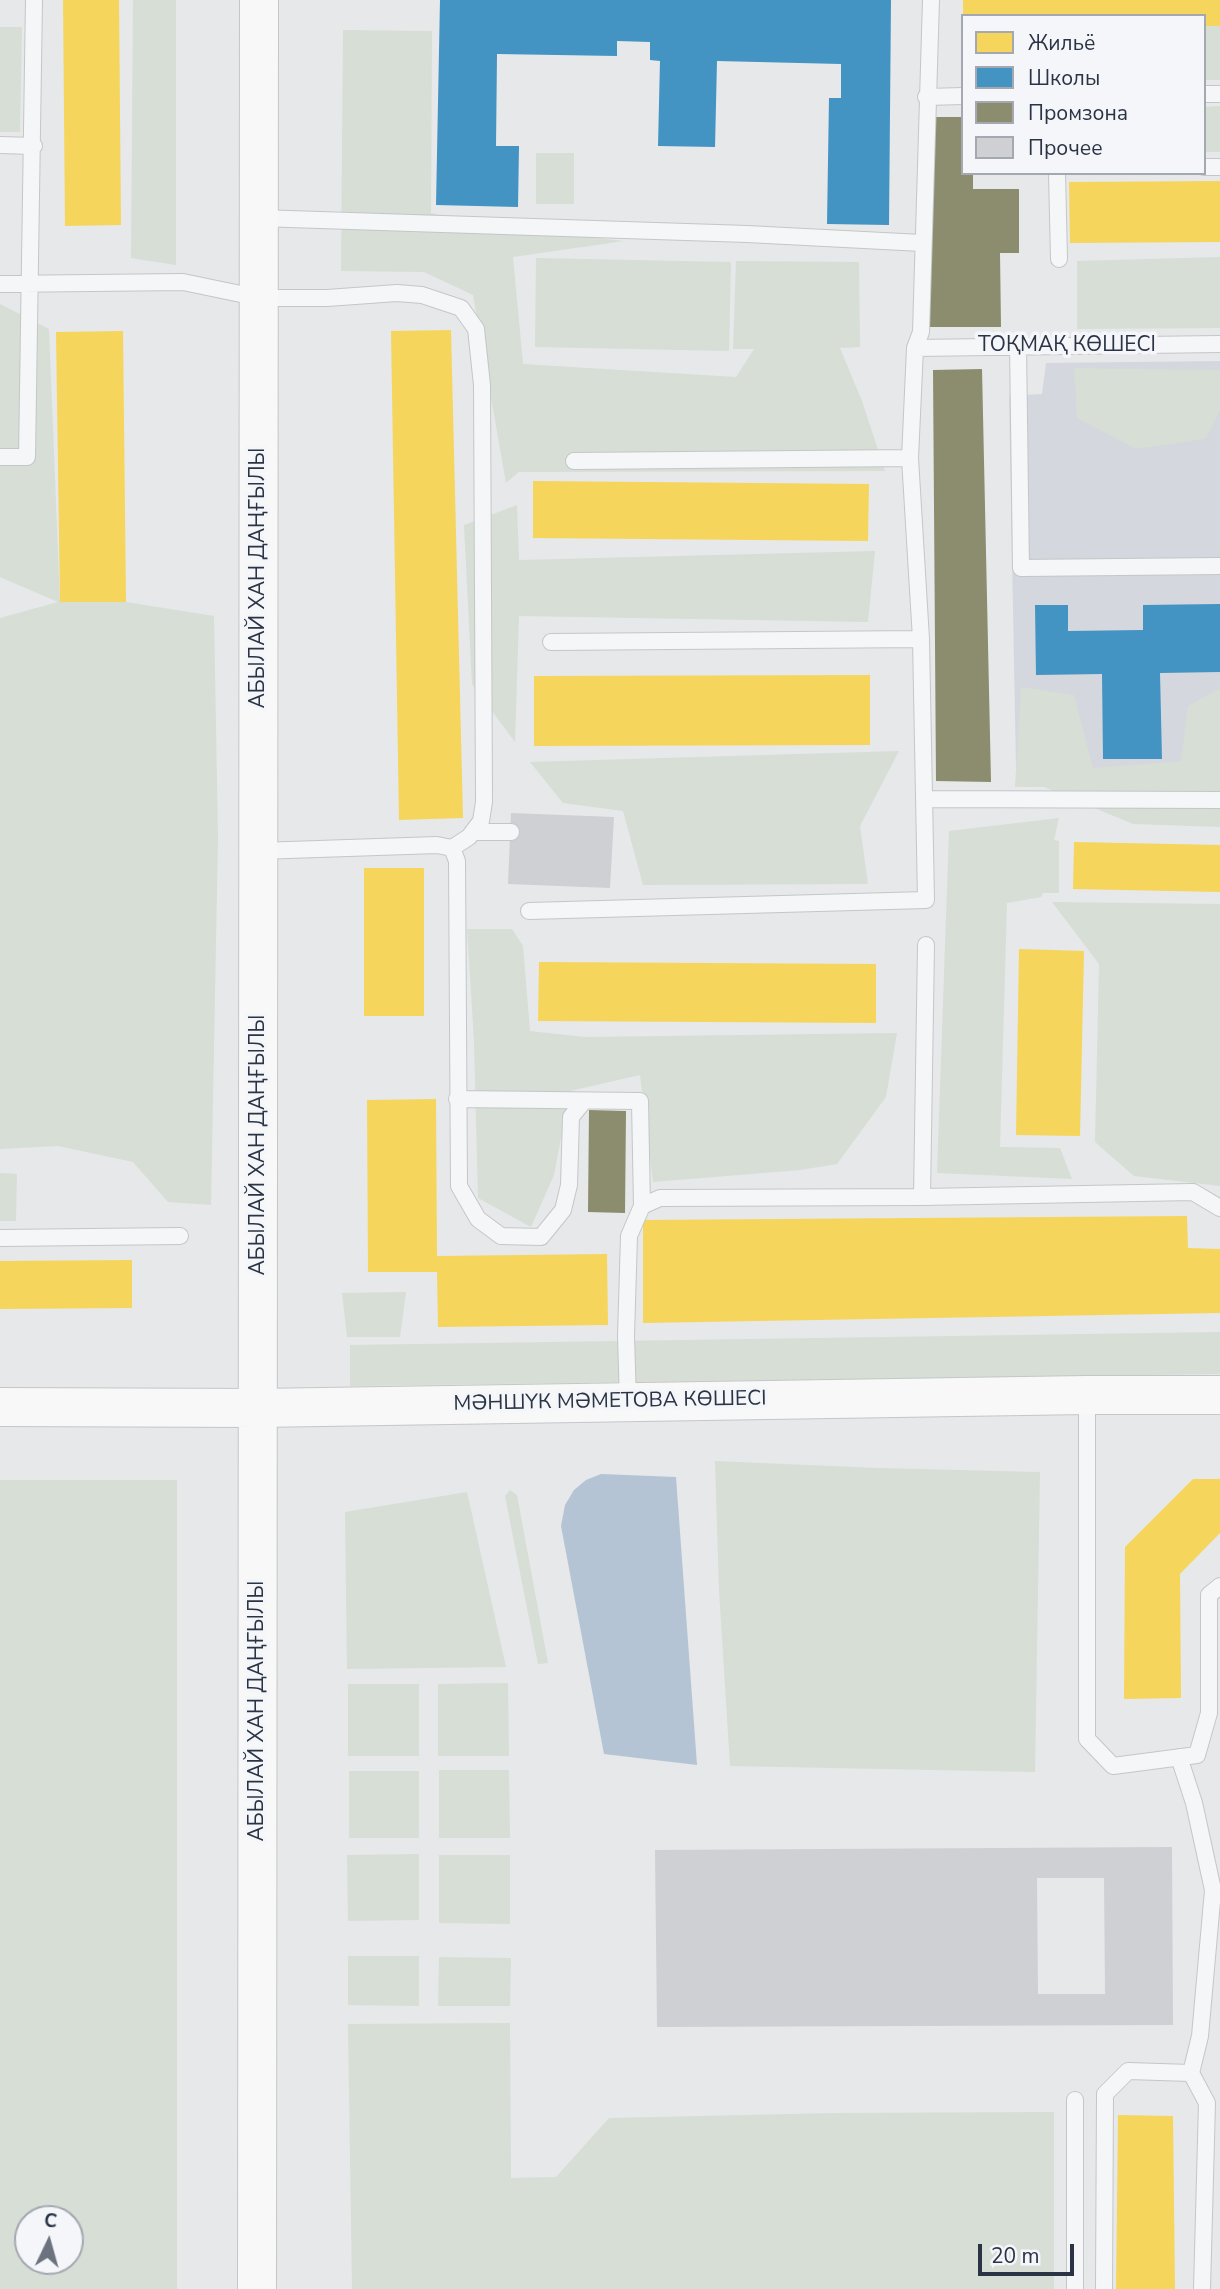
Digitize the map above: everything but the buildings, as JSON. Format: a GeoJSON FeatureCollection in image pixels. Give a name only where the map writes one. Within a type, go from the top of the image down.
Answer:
{"type":"FeatureCollection","features":[{"type":"Feature","properties":{"kind":"street","name":"АБЫЛАЙ ХАН ДАҢҒЫЛЫ"},"geometry":{"type":"LineString","coordinates":[[257,2289],[259,0]]}},
{"type":"Feature","properties":{"kind":"street","name":"МӘНШҮК МӘМЕТОВА КӨШЕСІ"},"geometry":{"type":"LineString","coordinates":[[0,1407],[258,1408],[1220,1395]]}},
{"type":"Feature","properties":{"kind":"lane"},"geometry":{"type":"LineString","coordinates":[[0,457],[27,457],[34,146],[34,0]]}},
{"type":"Feature","properties":{"kind":"lane"},"geometry":{"type":"LineString","coordinates":[[529,911],[926,900],[920,639],[910,458],[915,348],[921,332],[926,96],[931,0]]}},
{"type":"Feature","properties":{"kind":"lane"},"geometry":{"type":"LineString","coordinates":[[926,96],[961,96]]}},
{"type":"Feature","properties":{"kind":"lane"},"geometry":{"type":"LineString","coordinates":[[0,145],[34,146]]}},
{"type":"Feature","properties":{"kind":"lane"},"geometry":{"type":"LineString","coordinates":[[1057,175],[1059,259]]}},
{"type":"Feature","properties":{"kind":"lane"},"geometry":{"type":"LineString","coordinates":[[259,218],[747,233],[922,243]]}},
{"type":"Feature","properties":{"kind":"lane"},"geometry":{"type":"LineString","coordinates":[[0,285],[183,282],[260,298],[327,298],[397,293],[422,295],[461,308],[476,329],[482,384],[484,776],[481,821],[473,832],[452,848],[437,845],[258,851]]}},
{"type":"Feature","properties":{"kind":"lane","name":"ТОҚМАҚ КӨШЕСІ"},"geometry":{"type":"LineString","coordinates":[[915,348],[1220,344]]}},
{"type":"Feature","properties":{"kind":"lane"},"geometry":{"type":"LineString","coordinates":[[1018,345],[1021,568],[1220,566]]}},
{"type":"Feature","properties":{"kind":"lane"},"geometry":{"type":"LineString","coordinates":[[574,461],[910,458]]}},
{"type":"Feature","properties":{"kind":"lane"},"geometry":{"type":"LineString","coordinates":[[551,642],[920,639]]}},
{"type":"Feature","properties":{"kind":"lane"},"geometry":{"type":"LineString","coordinates":[[925,799],[1220,800]]}},
{"type":"Feature","properties":{"kind":"lane"},"geometry":{"type":"LineString","coordinates":[[473,832],[510,832]]}},
{"type":"Feature","properties":{"kind":"lane"},"geometry":{"type":"LineString","coordinates":[[452,848],[457,861],[459,1186],[478,1219],[501,1236],[541,1237],[563,1210],[569,1185],[571,1117],[584,1101]]}},
{"type":"Feature","properties":{"kind":"lane"},"geometry":{"type":"LineString","coordinates":[[922,1197],[926,945]]}},
{"type":"Feature","properties":{"kind":"lane"},"geometry":{"type":"LineString","coordinates":[[457,1099],[640,1101],[642,1206],[629,1236],[626,1336],[628,1402]]}},
{"type":"Feature","properties":{"kind":"lane"},"geometry":{"type":"LineString","coordinates":[[642,1206],[660,1198],[1193,1192],[1220,1208]]}},
{"type":"Feature","properties":{"kind":"lane"},"geometry":{"type":"LineString","coordinates":[[0,1238],[180,1236]]}},
{"type":"Feature","properties":{"kind":"lane"},"geometry":{"type":"LineString","coordinates":[[1087,1395],[1087,1739],[1113,1766],[1197,1755],[1209,1713],[1209,1595],[1220,1586]]}},
{"type":"Feature","properties":{"kind":"lane"},"geometry":{"type":"LineString","coordinates":[[1180,1757],[1216,1893],[1200,2036],[1191,2073],[1207,2102],[1212,2183],[1202,2289]]}},
{"type":"Feature","properties":{"kind":"lane"},"geometry":{"type":"LineString","coordinates":[[1104,2289],[1105,2094],[1128,2071],[1191,2073]]}},
{"type":"Feature","properties":{"kind":"lane"},"geometry":{"type":"LineString","coordinates":[[1074,2100],[1075,2289]]}},
{"type":"Feature","properties":{"kind":"shaded area"},"geometry":{"type":"Polygon","coordinates":[[[133,0],[176,0],[176,265],[131,258],[133,0]]]}},
{"type":"Feature","properties":{"kind":"shaded area"},"geometry":{"type":"Polygon","coordinates":[[[1206,26],[1220,26],[1220,80],[1206,80],[1206,26]]]}},
{"type":"Feature","properties":{"kind":"shaded area"},"geometry":{"type":"Polygon","coordinates":[[[0,27],[22,27],[20,132],[0,132],[0,27]]]}},
{"type":"Feature","properties":{"kind":"shaded area"},"geometry":{"type":"Polygon","coordinates":[[[343,30],[432,31],[431,213],[485,225],[624,241],[513,257],[523,364],[736,377],[754,349],[733,349],[736,261],[859,262],[860,347],[840,348],[862,401],[885,471],[519,472],[506,483],[473,295],[424,272],[341,271],[343,30]]]}},
{"type":"Feature","properties":{"kind":"shaded area"},"geometry":{"type":"Polygon","coordinates":[[[1220,106],[1220,152],[1206,152],[1206,107],[1220,106]]]}},
{"type":"Feature","properties":{"kind":"shaded area"},"geometry":{"type":"Polygon","coordinates":[[[536,153],[574,153],[574,204],[536,204],[536,153]]]}},
{"type":"Feature","properties":{"kind":"shaded area"},"geometry":{"type":"Polygon","coordinates":[[[1220,257],[1220,328],[1077,329],[1077,261],[1220,257]]]}},
{"type":"Feature","properties":{"kind":"shaded area"},"geometry":{"type":"Polygon","coordinates":[[[536,258],[731,262],[729,351],[535,347],[536,258]]]}},
{"type":"Feature","properties":{"kind":"shaded area"},"geometry":{"type":"Polygon","coordinates":[[[0,304],[49,329],[60,602],[126,602],[214,616],[218,837],[211,1205],[168,1202],[133,1162],[58,1146],[0,1149],[0,618],[58,602],[0,577],[0,304]]]}},
{"type":"Feature","properties":{"kind":"shaded area"},"geometry":{"type":"Polygon","coordinates":[[[1220,361],[1220,768],[1016,768],[1009,396],[1042,394],[1046,363],[1220,361]]]}},
{"type":"Feature","properties":{"kind":"shaded area"},"geometry":{"type":"Polygon","coordinates":[[[1074,368],[1220,370],[1220,410],[1206,439],[1136,449],[1077,418],[1074,368]]]}},
{"type":"Feature","properties":{"kind":"shaded area"},"geometry":{"type":"Polygon","coordinates":[[[517,505],[519,560],[875,551],[868,622],[519,616],[515,742],[472,684],[464,525],[517,505]]]}},
{"type":"Feature","properties":{"kind":"shaded area"},"geometry":{"type":"Polygon","coordinates":[[[1021,687],[1074,695],[1093,768],[1181,761],[1188,706],[1220,688],[1220,827],[1133,824],[1044,787],[1015,787],[1021,687]]]}},
{"type":"Feature","properties":{"kind":"shaded area"},"geometry":{"type":"Polygon","coordinates":[[[899,751],[860,826],[868,884],[643,885],[623,811],[563,803],[530,762],[899,751]]]}},
{"type":"Feature","properties":{"kind":"shaded area"},"geometry":{"type":"Polygon","coordinates":[[[1059,818],[1054,840],[1059,841],[1059,893],[1043,893],[1041,897],[1007,903],[1000,1147],[1060,1148],[1072,1179],[937,1173],[949,831],[1059,818]]]}},
{"type":"Feature","properties":{"kind":"shaded area"},"geometry":{"type":"Polygon","coordinates":[[[1052,902],[1220,904],[1220,1186],[1134,1176],[1095,1142],[1099,964],[1052,902]]]}},
{"type":"Feature","properties":{"kind":"shaded area"},"geometry":{"type":"Polygon","coordinates":[[[467,929],[512,929],[523,946],[530,1031],[585,1037],[897,1033],[886,1097],[837,1164],[800,1170],[653,1182],[640,1075],[570,1091],[554,1175],[531,1227],[478,1198],[474,1041],[467,929]]]}},
{"type":"Feature","properties":{"kind":"shaded area"},"geometry":{"type":"Polygon","coordinates":[[[0,1173],[17,1174],[16,1221],[0,1221],[0,1173]]]}},
{"type":"Feature","properties":{"kind":"shaded area"},"geometry":{"type":"Polygon","coordinates":[[[406,1292],[400,1337],[347,1337],[342,1293],[406,1292]]]}},
{"type":"Feature","properties":{"kind":"shaded area"},"geometry":{"type":"Polygon","coordinates":[[[1220,1332],[1220,1374],[350,1386],[350,1345],[1220,1332]]]}},
{"type":"Feature","properties":{"kind":"shaded area"},"geometry":{"type":"Polygon","coordinates":[[[715,1461],[1040,1472],[1035,1772],[730,1766],[719,1591],[715,1461]]]}},
{"type":"Feature","properties":{"kind":"shaded area"},"geometry":{"type":"Polygon","coordinates":[[[0,1480],[177,1480],[177,2289],[0,2289],[0,1480]]]}},
{"type":"Feature","properties":{"kind":"shaded area"},"geometry":{"type":"Polygon","coordinates":[[[510,1490],[517,1495],[548,1663],[538,1664],[505,1496],[510,1490]]]}},
{"type":"Feature","properties":{"kind":"shaded area"},"geometry":{"type":"Polygon","coordinates":[[[467,1492],[506,1667],[347,1669],[345,1512],[467,1492]]]}},
{"type":"Feature","properties":{"kind":"shaded area"},"geometry":{"type":"Polygon","coordinates":[[[508,1683],[509,1756],[438,1756],[438,1684],[508,1683]]]}},
{"type":"Feature","properties":{"kind":"shaded area"},"geometry":{"type":"Polygon","coordinates":[[[348,1684],[419,1684],[419,1756],[348,1756],[348,1684]]]}},
{"type":"Feature","properties":{"kind":"shaded area"},"geometry":{"type":"Polygon","coordinates":[[[439,1770],[509,1770],[510,1838],[439,1838],[439,1770]]]}},
{"type":"Feature","properties":{"kind":"shaded area"},"geometry":{"type":"Polygon","coordinates":[[[349,1771],[419,1771],[419,1838],[349,1838],[349,1771]]]}},
{"type":"Feature","properties":{"kind":"shaded area"},"geometry":{"type":"Polygon","coordinates":[[[419,1854],[419,1920],[348,1921],[347,1855],[419,1854]]]}},
{"type":"Feature","properties":{"kind":"shaded area"},"geometry":{"type":"Polygon","coordinates":[[[439,1855],[510,1855],[510,1924],[439,1923],[439,1855]]]}},
{"type":"Feature","properties":{"kind":"shaded area"},"geometry":{"type":"Polygon","coordinates":[[[348,1956],[419,1956],[419,2006],[348,2005],[348,1956]]]}},
{"type":"Feature","properties":{"kind":"shaded area"},"geometry":{"type":"Polygon","coordinates":[[[439,1957],[511,1958],[510,2006],[438,2006],[439,1957]]]}},
{"type":"Feature","properties":{"kind":"shaded area"},"geometry":{"type":"Polygon","coordinates":[[[510,2023],[511,2178],[556,2177],[609,2118],[1054,2112],[1054,2289],[352,2289],[348,2024],[510,2023]]]}},
{"type":"Feature","properties":{"kind":"water"},"geometry":{"type":"Polygon","coordinates":[[[601,1474],[676,1477],[697,1765],[604,1754],[561,1526],[565,1505],[574,1490],[586,1480],[601,1474]]]}}]}
